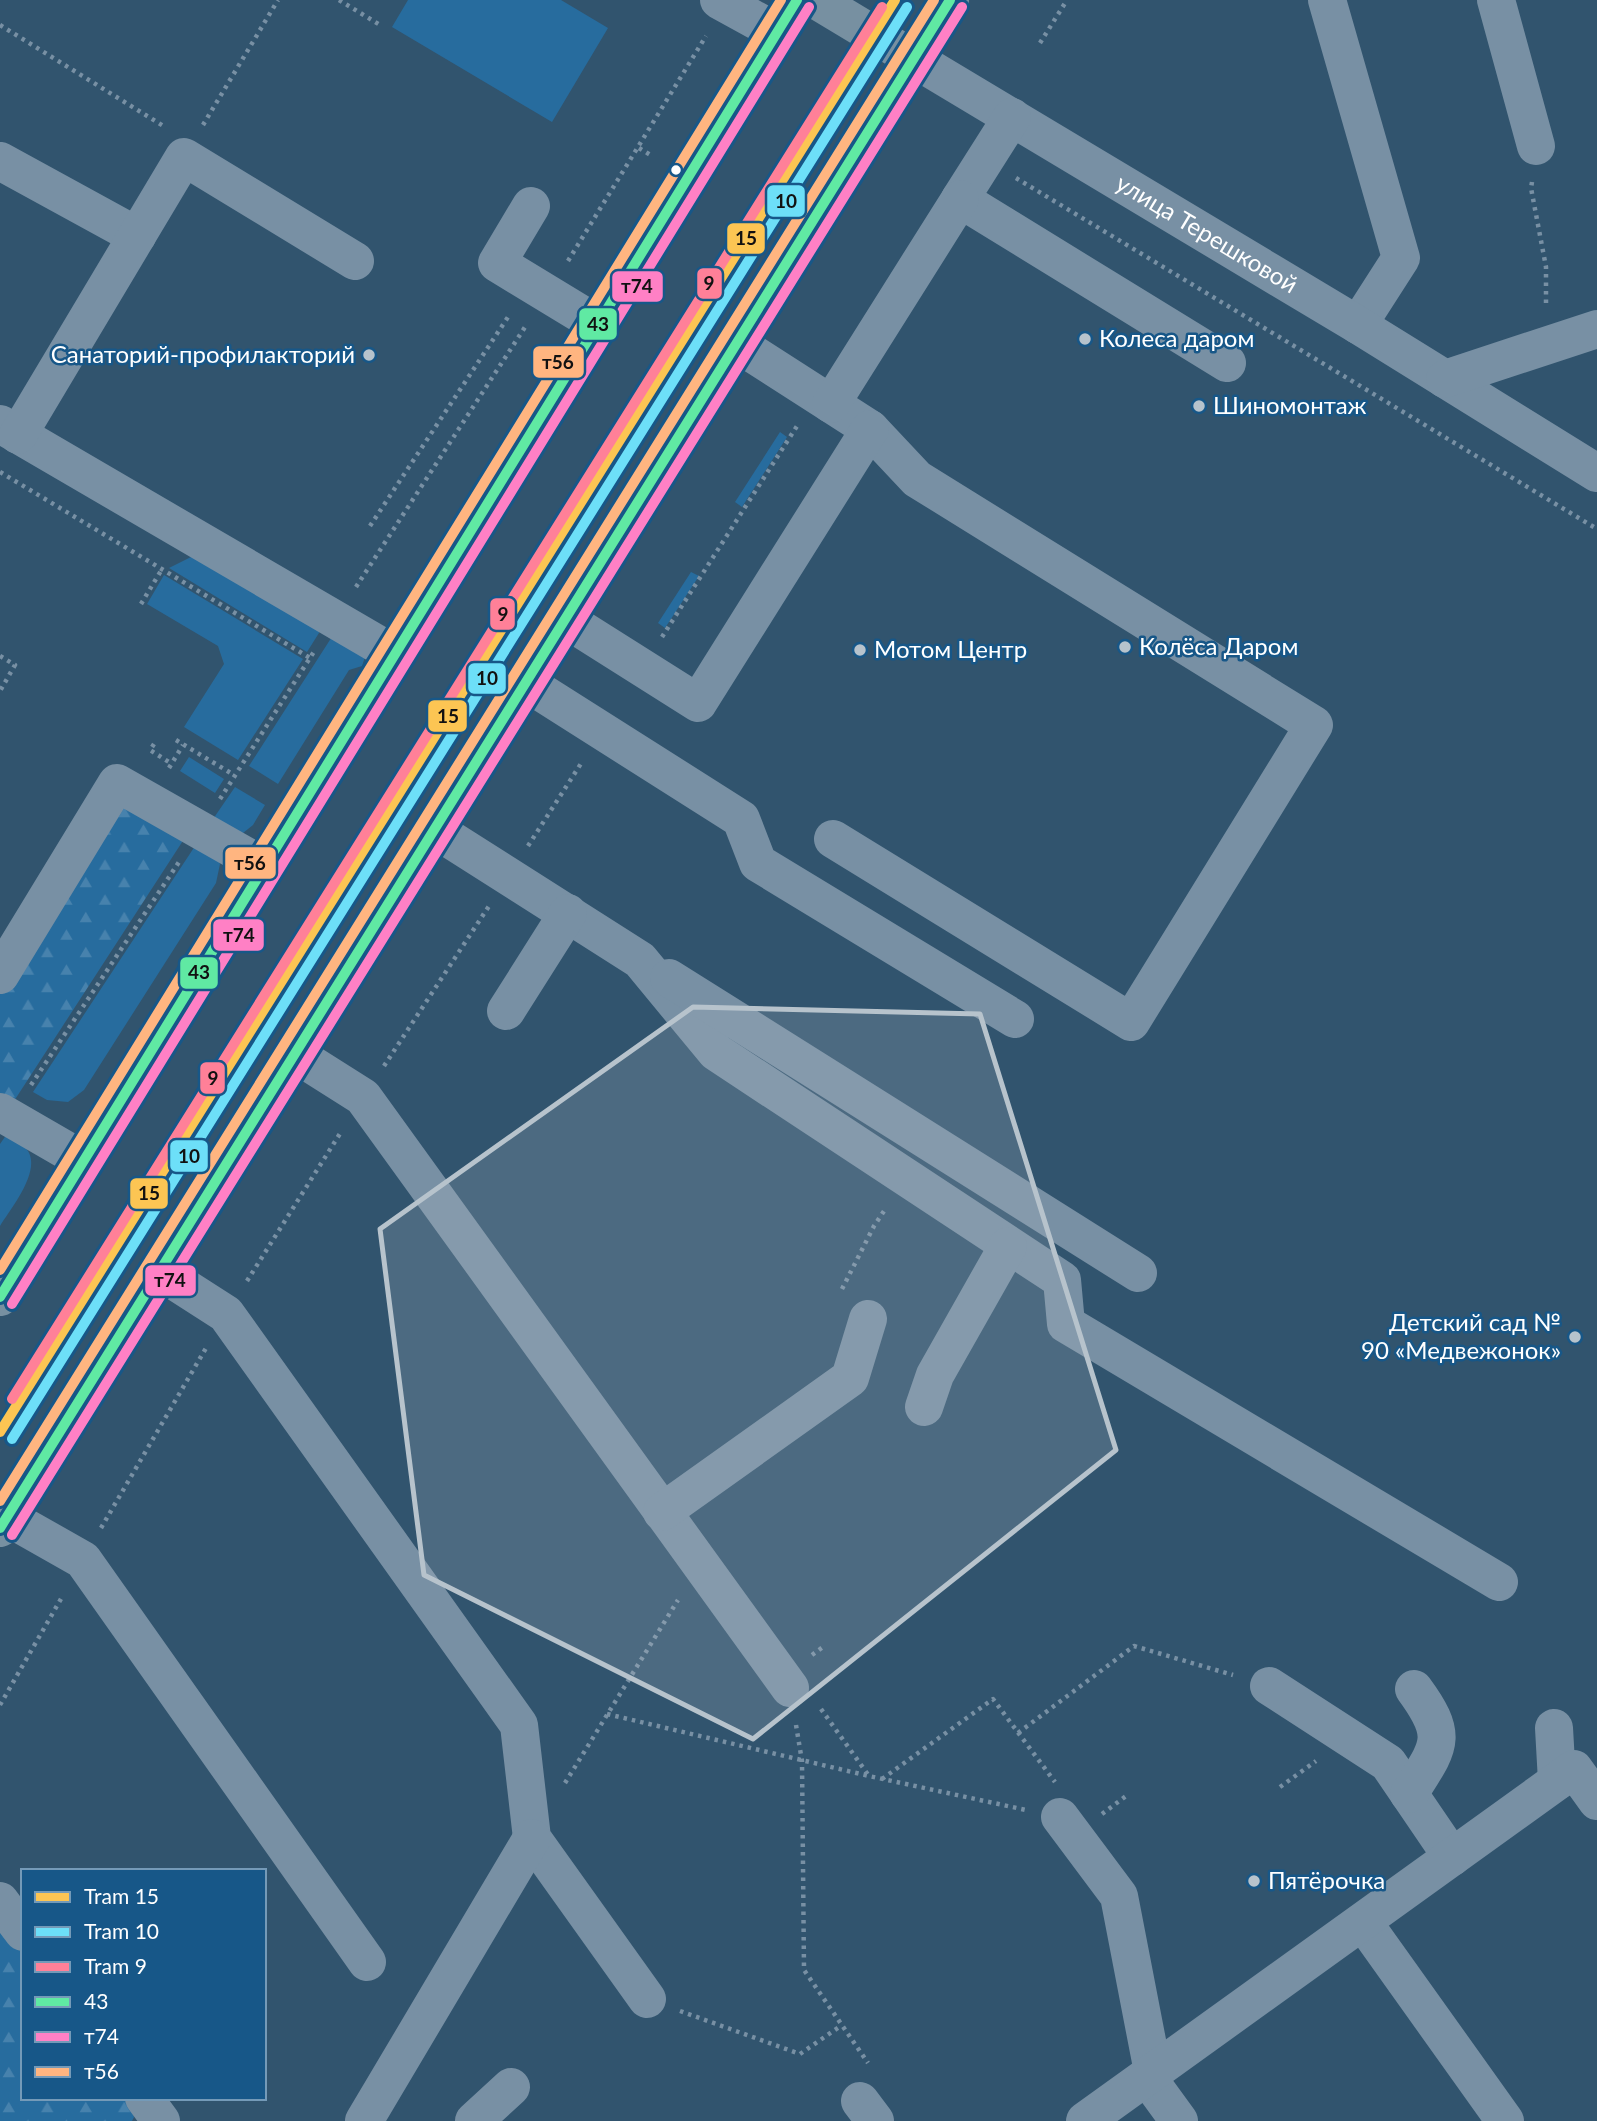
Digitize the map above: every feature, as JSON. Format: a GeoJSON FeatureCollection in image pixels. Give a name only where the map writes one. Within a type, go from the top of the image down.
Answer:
{"type":"FeatureCollection","features":[{"type":"Feature","properties":{"kind":"main road"},"geometry":{"type":"LineString","coordinates":[[0,1297],[797,0]]}},
{"type":"Feature","properties":{"kind":"main road","name":"улица Терешковой"},"geometry":{"type":"LineString","coordinates":[[816,0],[914,59]]}},
{"type":"Feature","properties":{"kind":"main road"},"geometry":{"type":"LineString","coordinates":[[4,1522],[950,0]]}},
{"type":"Feature","properties":{"kind":"street"},"geometry":{"type":"LineString","coordinates":[[719,0],[777,32]]}},
{"type":"Feature","properties":{"kind":"street"},"geometry":{"type":"LineString","coordinates":[[1327,0],[1401,258],[1359,325]]}},
{"type":"Feature","properties":{"kind":"street"},"geometry":{"type":"LineString","coordinates":[[1496,0],[1536,146]]}},
{"type":"Feature","properties":{"kind":"street","name":"улица Терешковой"},"geometry":{"type":"LineString","coordinates":[[914,59],[1359,325],[1597,473]]}},
{"type":"Feature","properties":{"kind":"street"},"geometry":{"type":"LineString","coordinates":[[824,399],[960,199],[1012,117]]}},
{"type":"Feature","properties":{"kind":"street"},"geometry":{"type":"LineString","coordinates":[[355,261],[188,151],[137,236],[9,430],[396,655]]}},
{"type":"Feature","properties":{"kind":"street"},"geometry":{"type":"LineString","coordinates":[[0,162],[137,236]]}},
{"type":"Feature","properties":{"kind":"street"},"geometry":{"type":"LineString","coordinates":[[960,199],[1227,363]]}},
{"type":"Feature","properties":{"kind":"street"},"geometry":{"type":"LineString","coordinates":[[531,206],[496,263],[599,325]]}},
{"type":"Feature","properties":{"kind":"street"},"geometry":{"type":"LineString","coordinates":[[1445,379],[1597,329]]}},
{"type":"Feature","properties":{"kind":"street"},"geometry":{"type":"LineString","coordinates":[[736,343],[870,429],[917,480],[1314,725],[1131,1022],[833,839]]}},
{"type":"Feature","properties":{"kind":"street"},"geometry":{"type":"LineString","coordinates":[[565,619],[698,703],[870,429]]}},
{"type":"Feature","properties":{"kind":"street"},"geometry":{"type":"LineString","coordinates":[[525,682],[741,819],[758,863],[1015,1019]]}},
{"type":"Feature","properties":{"kind":"street"},"geometry":{"type":"LineString","coordinates":[[0,975],[117,783],[265,867]]}},
{"type":"Feature","properties":{"kind":"street"},"geometry":{"type":"LineString","coordinates":[[434,829],[1138,1273]]}},
{"type":"Feature","properties":{"kind":"street"},"geometry":{"type":"LineString","coordinates":[[506,1011],[568,913]]}},
{"type":"Feature","properties":{"kind":"street"},"geometry":{"type":"LineString","coordinates":[[640,960],[716,1052],[1062,1280],[1066,1324],[1499,1582]]}},
{"type":"Feature","properties":{"kind":"street"},"geometry":{"type":"LineString","coordinates":[[295,1054],[363,1097],[790,1688]]}},
{"type":"Feature","properties":{"kind":"street"},"geometry":{"type":"LineString","coordinates":[[5,1115],[83,1160]]}},
{"type":"Feature","properties":{"kind":"street"},"geometry":{"type":"LineString","coordinates":[[924,1407],[935,1375],[1008,1246]]}},
{"type":"Feature","properties":{"kind":"street"},"geometry":{"type":"LineString","coordinates":[[159,1271],[226,1314],[519,1725],[532,1838],[647,1998]]}},
{"type":"Feature","properties":{"kind":"street"},"geometry":{"type":"LineString","coordinates":[[662,1512],[850,1378],[868,1319]]}},
{"type":"Feature","properties":{"kind":"street"},"geometry":{"type":"LineString","coordinates":[[4,1522],[83,1560],[367,1962]]}},
{"type":"Feature","properties":{"kind":"street"},"geometry":{"type":"LineString","coordinates":[[1269,1686],[1388,1763],[1452,1857]]}},
{"type":"Feature","properties":{"kind":"street"},"geometry":{"type":"LineString","coordinates":[[1409,1794],[1434,1754],[1437,1732],[1432,1714],[1413,1689]]}},
{"type":"Feature","properties":{"kind":"street"},"geometry":{"type":"LineString","coordinates":[[1554,1728],[1557,1781]]}},
{"type":"Feature","properties":{"kind":"street"},"geometry":{"type":"LineString","coordinates":[[1085,2121],[1574,1769],[1597,1801]]}},
{"type":"Feature","properties":{"kind":"street"},"geometry":{"type":"LineString","coordinates":[[1058,1801],[1119,1896],[1150,2074],[1179,2121]]}},
{"type":"Feature","properties":{"kind":"street"},"geometry":{"type":"LineString","coordinates":[[364,2121],[532,1838]]}},
{"type":"Feature","properties":{"kind":"street"},"geometry":{"type":"LineString","coordinates":[[0,1901],[21,1929]]}},
{"type":"Feature","properties":{"kind":"street"},"geometry":{"type":"LineString","coordinates":[[1363,1922],[1505,2121]]}},
{"type":"Feature","properties":{"kind":"street"},"geometry":{"type":"LineString","coordinates":[[474,2121],[511,2087]]}},
{"type":"Feature","properties":{"kind":"street"},"geometry":{"type":"LineString","coordinates":[[145,2100],[161,2121]]}},
{"type":"Feature","properties":{"kind":"path"},"geometry":{"type":"LineString","coordinates":[[0,25],[188,151],[278,0]]}},
{"type":"Feature","properties":{"kind":"path"},"geometry":{"type":"LineString","coordinates":[[339,0],[380,25]]}},
{"type":"Feature","properties":{"kind":"path"},"geometry":{"type":"LineString","coordinates":[[1040,43],[1067,0]]}},
{"type":"Feature","properties":{"kind":"path"},"geometry":{"type":"LineString","coordinates":[[1536,146],[1531,188],[1546,267],[1546,344]]}},
{"type":"Feature","properties":{"kind":"path"},"geometry":{"type":"LineString","coordinates":[[639,148],[652,156]]}},
{"type":"Feature","properties":{"kind":"path"},"geometry":{"type":"LineString","coordinates":[[985,159],[1597,529]]}},
{"type":"Feature","properties":{"kind":"path"},"geometry":{"type":"LineString","coordinates":[[370,526],[530,284]]}},
{"type":"Feature","properties":{"kind":"path"},"geometry":{"type":"LineString","coordinates":[[642,668],[824,399]]}},
{"type":"Feature","properties":{"kind":"path"},"geometry":{"type":"LineString","coordinates":[[0,472],[310,658]]}},
{"type":"Feature","properties":{"kind":"path"},"geometry":{"type":"LineString","coordinates":[[141,604],[162,569]]}},
{"type":"Feature","properties":{"kind":"path"},"geometry":{"type":"LineString","coordinates":[[5,1115],[199,830],[335,619]]}},
{"type":"Feature","properties":{"kind":"path"},"geometry":{"type":"LineString","coordinates":[[0,656],[15,665],[0,691]]}},
{"type":"Feature","properties":{"kind":"path"},"geometry":{"type":"LineString","coordinates":[[0,1706],[226,1314],[363,1097],[602,730]]}},
{"type":"Feature","properties":{"kind":"path"},"geometry":{"type":"LineString","coordinates":[[176,740],[234,775]]}},
{"type":"Feature","properties":{"kind":"path"},"geometry":{"type":"LineString","coordinates":[[154,744],[150,750],[172,764]]}},
{"type":"Feature","properties":{"kind":"path"},"geometry":{"type":"LineString","coordinates":[[868,1319],[855,1311],[842,1289],[874,1226],[906,1177]]}},
{"type":"Feature","properties":{"kind":"path"},"geometry":{"type":"LineString","coordinates":[[532,1838],[701,1565]]}},
{"type":"Feature","properties":{"kind":"path"},"geometry":{"type":"LineString","coordinates":[[1018,1733],[1134,1646],[1269,1686]]}},
{"type":"Feature","properties":{"kind":"path"},"geometry":{"type":"LineString","coordinates":[[881,1779],[993,1699],[1018,1733],[1058,1801],[1088,1825],[1126,1797]]}},
{"type":"Feature","properties":{"kind":"path"},"geometry":{"type":"LineString","coordinates":[[607,1714],[881,1779],[1058,1801]]}},
{"type":"Feature","properties":{"kind":"path"},"geometry":{"type":"LineString","coordinates":[[802,1761],[804,1970],[842,2025],[869,2097]]}},
{"type":"Feature","properties":{"kind":"path"},"geometry":{"type":"LineString","coordinates":[[647,1998],[800,2054],[842,2025]]}},
{"type":"Feature","properties":{"kind":"highlighted area"},"geometry":{"type":"Polygon","coordinates":[[[693,1007],[980,1014],[1116,1450],[753,1739],[424,1575],[380,1229],[693,1007]]]}},
{"type":"Feature","properties":{"kind":"green space"},"geometry":{"type":"Polygon","coordinates":[[[408,0],[561,0],[608,28],[552,122],[392,27],[408,0]]]}},
{"type":"Feature","properties":{"kind":"green space"},"geometry":{"type":"Polygon","coordinates":[[[780,432],[787,437],[742,507],[735,502],[780,432]]]}},
{"type":"Feature","properties":{"kind":"green space"},"geometry":{"type":"Polygon","coordinates":[[[201,552],[324,625],[307,652],[169,568],[201,552]]]}},
{"type":"Feature","properties":{"kind":"green space"},"geometry":{"type":"Polygon","coordinates":[[[691,572],[699,576],[665,628],[658,623],[691,572]]]}},
{"type":"Feature","properties":{"kind":"green space"},"geometry":{"type":"Polygon","coordinates":[[[164,575],[303,659],[238,760],[184,727],[224,664],[218,646],[147,604],[164,575]]]}},
{"type":"Feature","properties":{"kind":"green space"},"geometry":{"type":"Polygon","coordinates":[[[335,632],[366,654],[362,666],[349,670],[278,784],[249,766],[335,632]]]}},
{"type":"Feature","properties":{"kind":"green space"},"geometry":{"type":"Polygon","coordinates":[[[189,757],[224,779],[215,793],[180,771],[189,757]]]}},
{"type":"Feature","properties":{"kind":"green space"},"geometry":{"type":"Polygon","coordinates":[[[235,787],[265,805],[253,825],[243,833],[211,822],[235,787]]]}},
{"type":"Feature","properties":{"kind":"green space"},"geometry":{"type":"Polygon","coordinates":[[[123,797],[186,836],[14,1101],[0,1093],[0,994],[123,797]]]}},
{"type":"Feature","properties":{"kind":"green space"},"geometry":{"type":"Polygon","coordinates":[[[197,843],[217,857],[220,864],[216,883],[84,1090],[68,1102],[47,1100],[33,1092],[197,843]]]}},
{"type":"Feature","properties":{"kind":"green space"},"geometry":{"type":"Polygon","coordinates":[[[7,1134],[28,1151],[31,1169],[23,1190],[0,1226],[0,1144],[7,1134]]]}},
{"type":"Feature","properties":{"kind":"green space"},"geometry":{"type":"Polygon","coordinates":[[[0,1923],[21,1951],[21,2100],[128,2100],[134,2117],[132,2121],[0,2121],[0,1923]]]}},
{"type":"Feature","properties":{"kind":"tram line","name":"15"},"geometry":{"type":"LineString","coordinates":[[0,1432],[895,0]]}},
{"type":"Feature","properties":{"kind":"tram line","name":"9"},"geometry":{"type":"LineString","coordinates":[[12,1399],[882,7]]}},
{"type":"Feature","properties":{"kind":"tram line","name":"10"},"geometry":{"type":"LineString","coordinates":[[12,1439],[907,7]]}},
{"type":"Feature","properties":{"kind":"transit line","name":"т56"},"geometry":{"type":"LineString","coordinates":[[0,1270],[781,0]]}},
{"type":"Feature","properties":{"kind":"transit line","name":"43"},"geometry":{"type":"LineString","coordinates":[[0,1297],[797,0]]}},
{"type":"Feature","properties":{"kind":"transit line","name":"т56"},"geometry":{"type":"LineString","coordinates":[[0,1501],[934,0]]}},
{"type":"Feature","properties":{"kind":"transit line","name":"43"},"geometry":{"type":"LineString","coordinates":[[0,1528],[950,0]]}},
{"type":"Feature","properties":{"kind":"transit line","name":"т74"},"geometry":{"type":"LineString","coordinates":[[12,1304],[809,7]]}},
{"type":"Feature","properties":{"kind":"transit line","name":"т74"},"geometry":{"type":"LineString","coordinates":[[12,1535],[962,7]]}},
{"type":"Feature","properties":{"kind":"place","name":"Колеса даром"},"geometry":{"type":"Point","coordinates":[1085,339]}},
{"type":"Feature","properties":{"kind":"place","name":"Санаторий-профилакторий"},"geometry":{"type":"Point","coordinates":[369,355]}},
{"type":"Feature","properties":{"kind":"place","name":"Шиномонтаж"},"geometry":{"type":"Point","coordinates":[1199,406]}},
{"type":"Feature","properties":{"kind":"place","name":"Колёса Даром"},"geometry":{"type":"Point","coordinates":[1125,647]}},
{"type":"Feature","properties":{"kind":"place","name":"Мотом Центр"},"geometry":{"type":"Point","coordinates":[860,650]}},
{"type":"Feature","properties":{"kind":"place","name":"Детский сад № 90 «Медвежонок»"},"geometry":{"type":"Point","coordinates":[1575,1337]}},
{"type":"Feature","properties":{"kind":"place","name":"Пятёрочка"},"geometry":{"type":"Point","coordinates":[1254,1881]}}]}
